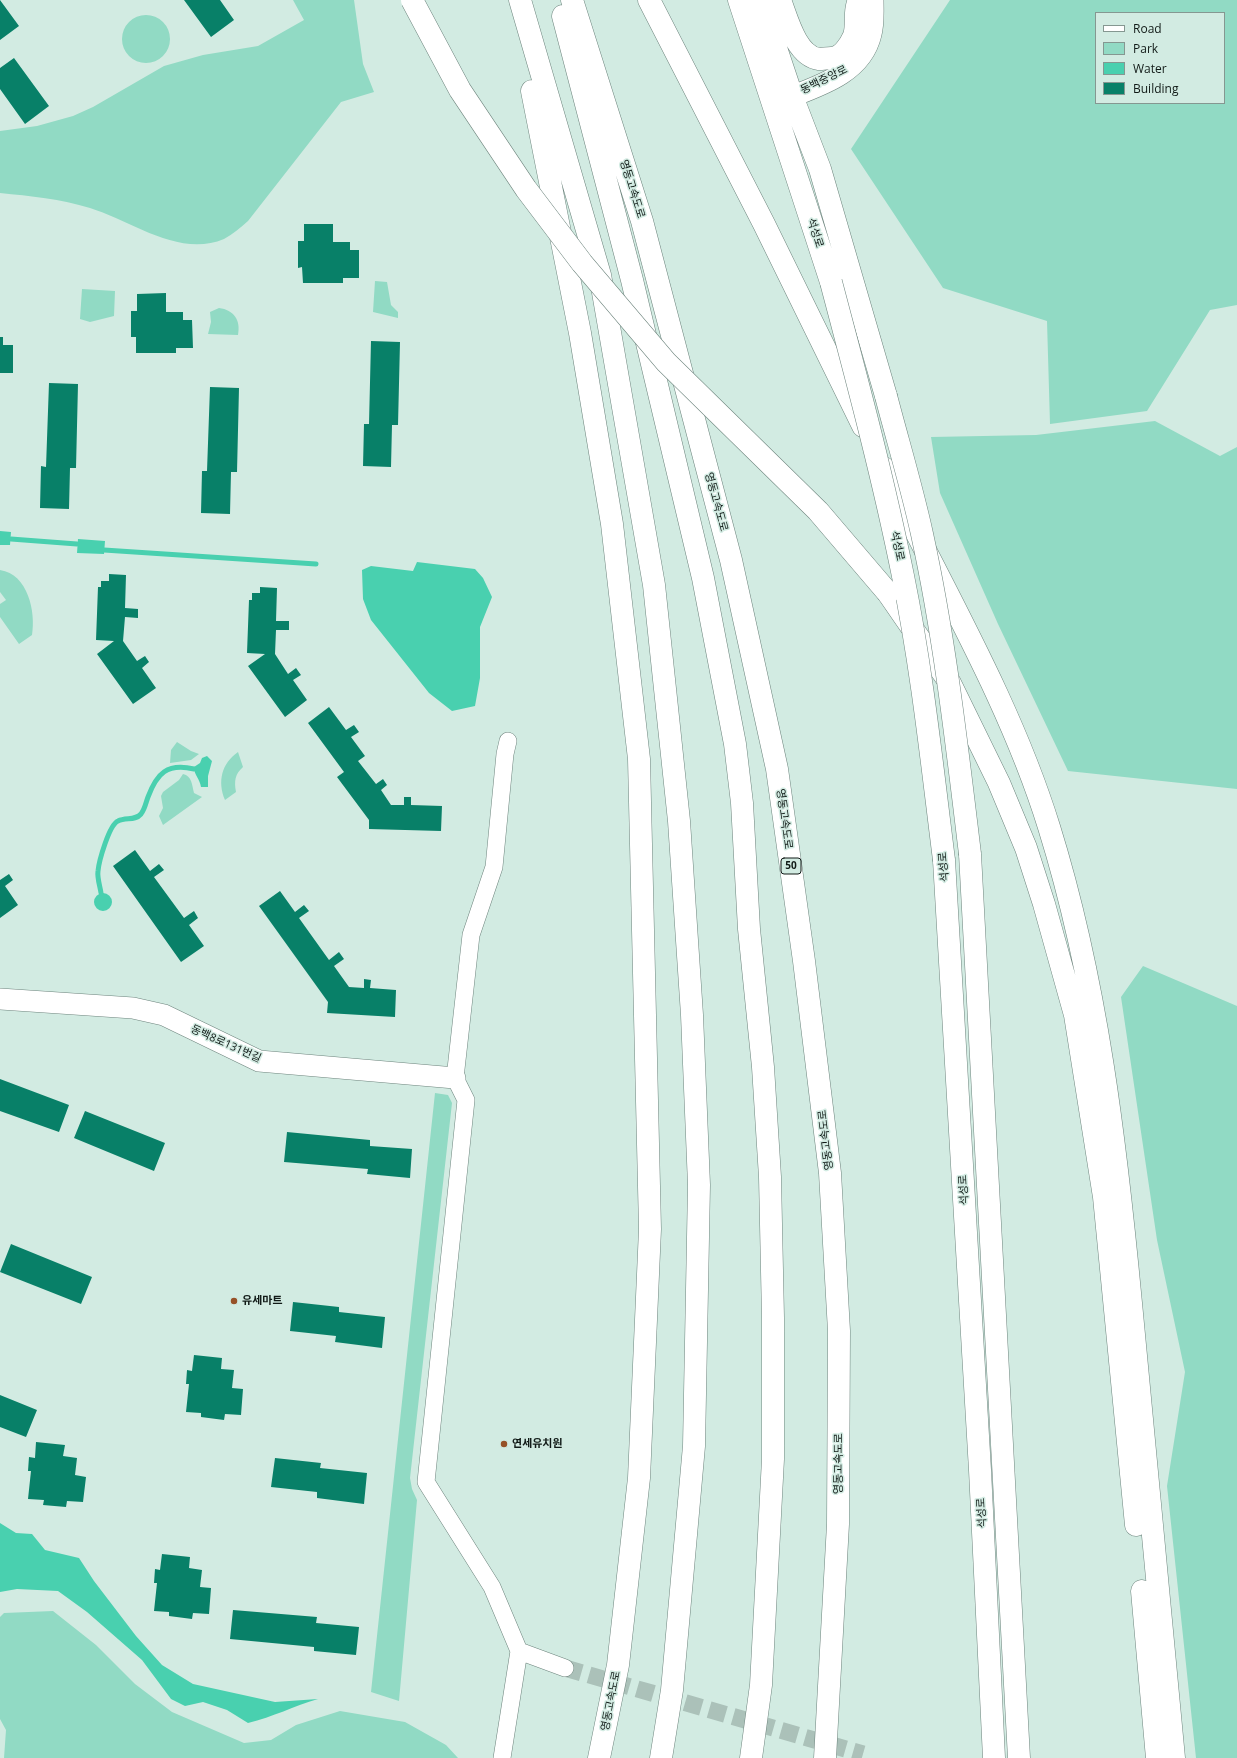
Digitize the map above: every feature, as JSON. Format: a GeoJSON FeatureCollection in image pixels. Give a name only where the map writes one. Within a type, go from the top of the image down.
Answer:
{"type":"FeatureCollection","features":[{"type":"Feature","properties":{"kind":"highway"},"geometry":{"type":"LineString","coordinates":[[412,0],[460,90],[526,189],[582,263],[666,362],[818,511],[888,593],[950,683],[999,782],[1030,862],[1044,904],[1075,1015],[1104,1197],[1129,1446],[1157,1758]]}},
{"type":"Feature","properties":{"kind":"highway","name":"영동고속도로"},"geometry":{"type":"LineString","coordinates":[[510,0],[539,120],[580,333],[612,524],[639,759],[650,1236],[639,1478],[618,1665],[600,1758]]}},
{"type":"Feature","properties":{"kind":"highway"},"geometry":{"type":"LineString","coordinates":[[520,0],[600,275],[654,585],[679,821],[692,1015],[699,1185],[694,1446],[672,1690],[661,1758]]}},
{"type":"Feature","properties":{"kind":"highway","name":"영동고속도로"},"geometry":{"type":"LineString","coordinates":[[559,0],[632,280],[703,578],[735,744],[742,803],[749,929],[763,1067],[770,1177],[773,1318],[773,1459],[761,1685],[751,1758]]}},
{"type":"Feature","properties":{"kind":"highway","name":"영동고속도로"},"geometry":{"type":"LineString","coordinates":[[572,0],[642,221],[731,560],[777,769],[803,953],[830,1173],[839,1331],[838,1524],[825,1758]]}},
{"type":"Feature","properties":{"kind":"highway"},"geometry":{"type":"LineString","coordinates":[[649,0],[764,224],[906,515],[993,686],[1026,762],[1049,827],[1094,1008],[1120,1190],[1174,1758]]}},
{"type":"Feature","properties":{"kind":"highway","name":"석성로"},"geometry":{"type":"LineString","coordinates":[[739,0],[783,100],[875,445],[903,577],[924,710],[944,860],[980,1462],[994,1758]]}},
{"type":"Feature","properties":{"kind":"highway"},"geometry":{"type":"LineString","coordinates":[[760,0],[783,100],[820,169],[853,277],[922,533],[953,711],[970,854],[1019,1758]]}},
{"type":"Feature","properties":{"kind":"highway"},"geometry":{"type":"LineString","coordinates":[[780,0],[794,37],[806,52],[818,59],[836,58],[847,49],[855,35],[856,7],[859,0]]}},
{"type":"Feature","properties":{"kind":"street","name":"동백중앙로"},"geometry":{"type":"LineString","coordinates":[[783,100],[849,70],[860,58],[871,34],[873,0]]}},
{"type":"Feature","properties":{"kind":"street"},"geometry":{"type":"LineString","coordinates":[[502,1758],[520,1651],[492,1587],[426,1482],[466,1100],[455,1078],[471,935],[494,867],[505,754],[508,741]]}},
{"type":"Feature","properties":{"kind":"street","name":"동백8로131번길"},"geometry":{"type":"LineString","coordinates":[[0,999],[147,1010],[164,1015],[259,1061],[455,1078]]}},
{"type":"Feature","properties":{"kind":"street"},"geometry":{"type":"LineString","coordinates":[[520,1651],[565,1668]]}},
{"type":"Feature","properties":{"kind":"green space"},"geometry":{"type":"Polygon","coordinates":[[[293,0],[354,0],[363,64],[374,92],[341,102],[248,221],[231,235],[224,239],[207,244],[190,244],[173,241],[156,236],[90,208],[45,198],[0,193],[0,131],[37,126],[73,116],[93,107],[164,66],[203,55],[258,46],[304,20],[293,0]]]}},
{"type":"Feature","properties":{"kind":"green space"},"geometry":{"type":"Polygon","coordinates":[[[950,0],[1237,0],[1237,305],[1210,310],[1147,411],[1050,424],[1047,321],[943,288],[851,149],[950,0]]]}},
{"type":"Feature","properties":{"kind":"green space"},"geometry":{"type":"Polygon","coordinates":[[[146,15],[155,17],[163,22],[168,30],[170,39],[168,48],[163,56],[155,61],[146,63],[137,61],[129,56],[124,48],[122,39],[124,30],[129,22],[137,17],[146,15]]]}},
{"type":"Feature","properties":{"kind":"green space"},"geometry":{"type":"Polygon","coordinates":[[[375,281],[387,282],[391,305],[398,312],[398,318],[373,312],[375,281]]]}},
{"type":"Feature","properties":{"kind":"green space"},"geometry":{"type":"Polygon","coordinates":[[[82,289],[115,291],[114,316],[90,322],[80,319],[82,289]]]}},
{"type":"Feature","properties":{"kind":"green space"},"geometry":{"type":"Polygon","coordinates":[[[219,308],[229,311],[235,317],[239,330],[238,335],[208,334],[211,322],[210,312],[219,308]]]}},
{"type":"Feature","properties":{"kind":"green space"},"geometry":{"type":"Polygon","coordinates":[[[1155,421],[1220,456],[1237,447],[1237,789],[1068,771],[998,624],[940,493],[931,437],[1036,435],[1155,421]]]}},
{"type":"Feature","properties":{"kind":"green space"},"geometry":{"type":"Polygon","coordinates":[[[0,570],[10,573],[17,579],[28,595],[31,605],[33,616],[32,635],[19,644],[0,617],[0,604],[6,600],[0,592],[0,570]]]}},
{"type":"Feature","properties":{"kind":"green space"},"geometry":{"type":"Polygon","coordinates":[[[177,742],[199,754],[191,760],[170,763],[171,750],[177,742]]]}},
{"type":"Feature","properties":{"kind":"green space"},"geometry":{"type":"Polygon","coordinates":[[[238,752],[243,767],[238,772],[236,778],[236,792],[225,800],[221,786],[222,773],[228,761],[238,752]]]}},
{"type":"Feature","properties":{"kind":"green space"},"geometry":{"type":"Polygon","coordinates":[[[183,774],[190,779],[194,793],[202,797],[163,825],[159,816],[163,808],[161,796],[163,792],[179,780],[183,774]]]}},
{"type":"Feature","properties":{"kind":"green space"},"geometry":{"type":"Polygon","coordinates":[[[1143,966],[1237,1006],[1237,1758],[1196,1758],[1167,1486],[1185,1372],[1157,1240],[1121,997],[1143,966]]]}},
{"type":"Feature","properties":{"kind":"green space"},"geometry":{"type":"Polygon","coordinates":[[[435,1093],[448,1095],[452,1103],[410,1478],[412,1489],[417,1500],[399,1701],[371,1692],[435,1093]]]}},
{"type":"Feature","properties":{"kind":"green space"},"geometry":{"type":"Polygon","coordinates":[[[53,1611],[96,1645],[135,1684],[172,1712],[244,1743],[271,1740],[296,1725],[340,1711],[405,1722],[446,1745],[458,1758],[4,1758],[6,1730],[0,1719],[0,1617],[4,1613],[53,1611]]]}},
{"type":"Feature","properties":{"kind":"water"},"geometry":{"type":"Polygon","coordinates":[[[0,531],[11,532],[10,545],[0,545],[0,531]]]}},
{"type":"Feature","properties":{"kind":"water"},"geometry":{"type":"Polygon","coordinates":[[[78,539],[105,541],[104,554],[77,553],[78,539]]]}},
{"type":"Feature","properties":{"kind":"water"},"geometry":{"type":"Polygon","coordinates":[[[417,562],[475,569],[483,578],[492,597],[480,627],[480,678],[475,706],[452,711],[429,693],[371,620],[363,599],[362,570],[371,566],[413,571],[417,562]]]}},
{"type":"Feature","properties":{"kind":"water"},"geometry":{"type":"Polygon","coordinates":[[[207,756],[212,761],[208,776],[208,787],[201,787],[194,767],[200,763],[202,758],[207,756]]]}},
{"type":"Feature","properties":{"kind":"water"},"geometry":{"type":"Polygon","coordinates":[[[103,893],[109,896],[112,902],[109,908],[103,911],[97,908],[94,902],[97,896],[103,893]]]}},
{"type":"Feature","properties":{"kind":"water"},"geometry":{"type":"Polygon","coordinates":[[[0,1523],[16,1533],[32,1534],[45,1550],[79,1558],[94,1581],[136,1636],[162,1665],[193,1684],[275,1702],[318,1699],[248,1723],[227,1710],[203,1702],[185,1706],[171,1699],[142,1660],[87,1612],[58,1591],[17,1589],[0,1592],[0,1523]]]}},
{"type":"Feature","properties":{"kind":"building"},"geometry":{"type":"Polygon","coordinates":[[[0,0],[19,26],[0,40],[0,0]]]}},
{"type":"Feature","properties":{"kind":"building"},"geometry":{"type":"Polygon","coordinates":[[[184,0],[220,0],[234,20],[211,37],[184,0]]]}},
{"type":"Feature","properties":{"kind":"building"},"geometry":{"type":"Polygon","coordinates":[[[14,58],[49,106],[25,124],[0,89],[0,68],[14,58]]]}},
{"type":"Feature","properties":{"kind":"building"},"geometry":{"type":"Polygon","coordinates":[[[304,224],[333,224],[333,242],[350,242],[350,250],[359,250],[359,278],[343,278],[343,283],[303,283],[302,267],[298,268],[298,241],[304,241],[304,224]]]}},
{"type":"Feature","properties":{"kind":"building"},"geometry":{"type":"Polygon","coordinates":[[[166,293],[166,312],[183,312],[183,320],[192,320],[193,348],[176,348],[176,353],[136,353],[136,337],[131,337],[131,311],[137,311],[137,294],[166,293]]]}},
{"type":"Feature","properties":{"kind":"building"},"geometry":{"type":"Polygon","coordinates":[[[0,337],[3,337],[3,345],[13,345],[13,373],[0,373],[0,337]]]}},
{"type":"Feature","properties":{"kind":"building"},"geometry":{"type":"Polygon","coordinates":[[[371,341],[400,342],[398,425],[392,425],[391,467],[363,466],[364,424],[369,424],[371,341]]]}},
{"type":"Feature","properties":{"kind":"building"},"geometry":{"type":"Polygon","coordinates":[[[49,383],[78,384],[76,468],[70,468],[69,509],[40,508],[41,466],[46,467],[49,383]]]}},
{"type":"Feature","properties":{"kind":"building"},"geometry":{"type":"Polygon","coordinates":[[[210,387],[239,388],[237,472],[231,472],[230,514],[201,513],[202,471],[207,471],[210,387]]]}},
{"type":"Feature","properties":{"kind":"building"},"geometry":{"type":"Polygon","coordinates":[[[109,574],[126,575],[125,608],[138,609],[138,618],[125,617],[123,641],[137,661],[145,656],[149,662],[142,668],[156,688],[133,704],[97,654],[114,641],[96,640],[98,587],[101,587],[101,581],[109,581],[109,574]]]}},
{"type":"Feature","properties":{"kind":"building"},"geometry":{"type":"Polygon","coordinates":[[[260,587],[277,588],[276,621],[289,621],[289,630],[276,630],[275,654],[288,674],[296,668],[301,675],[293,680],[307,700],[285,717],[248,666],[265,654],[247,653],[249,600],[252,600],[252,593],[260,593],[260,587]]]}},
{"type":"Feature","properties":{"kind":"building"},"geometry":{"type":"Polygon","coordinates":[[[329,707],[346,730],[354,725],[359,732],[351,737],[365,756],[358,761],[376,784],[383,779],[387,785],[381,790],[391,805],[404,805],[404,797],[411,797],[411,805],[442,806],[441,831],[369,829],[369,820],[337,777],[344,772],[308,723],[329,707]]]}},
{"type":"Feature","properties":{"kind":"building"},"geometry":{"type":"Polygon","coordinates":[[[135,850],[150,871],[159,864],[164,870],[154,877],[184,918],[194,911],[198,918],[189,925],[204,946],[181,962],[113,866],[135,850]]]}},
{"type":"Feature","properties":{"kind":"building"},"geometry":{"type":"Polygon","coordinates":[[[9,874],[13,880],[5,886],[18,905],[0,918],[0,880],[9,874]]]}},
{"type":"Feature","properties":{"kind":"building"},"geometry":{"type":"Polygon","coordinates":[[[280,891],[295,912],[304,905],[309,911],[299,918],[329,960],[339,952],[344,959],[334,966],[349,987],[364,988],[364,979],[371,980],[370,988],[396,990],[395,1017],[327,1013],[328,1002],[259,906],[280,891]]]}},
{"type":"Feature","properties":{"kind":"building"},"geometry":{"type":"Polygon","coordinates":[[[0,1079],[69,1105],[59,1132],[0,1111],[0,1079]]]}},
{"type":"Feature","properties":{"kind":"building"},"geometry":{"type":"Polygon","coordinates":[[[85,1111],[165,1143],[154,1171],[74,1138],[85,1111]]]}},
{"type":"Feature","properties":{"kind":"building"},"geometry":{"type":"Polygon","coordinates":[[[287,1132],[370,1140],[370,1146],[412,1149],[410,1178],[367,1174],[368,1169],[284,1162],[287,1132]]]}},
{"type":"Feature","properties":{"kind":"building"},"geometry":{"type":"Polygon","coordinates":[[[11,1244],[92,1277],[81,1304],[0,1272],[11,1244]]]}},
{"type":"Feature","properties":{"kind":"building"},"geometry":{"type":"Polygon","coordinates":[[[293,1302],[339,1307],[339,1312],[385,1317],[382,1348],[335,1342],[336,1336],[290,1331],[293,1302]]]}},
{"type":"Feature","properties":{"kind":"building"},"geometry":{"type":"Polygon","coordinates":[[[194,1355],[222,1358],[221,1369],[234,1370],[232,1388],[243,1389],[241,1415],[225,1414],[224,1420],[201,1417],[201,1413],[186,1412],[189,1384],[186,1384],[187,1370],[192,1371],[194,1355]]]}},
{"type":"Feature","properties":{"kind":"building"},"geometry":{"type":"Polygon","coordinates":[[[0,1395],[37,1410],[26,1437],[0,1427],[0,1395]]]}},
{"type":"Feature","properties":{"kind":"building"},"geometry":{"type":"Polygon","coordinates":[[[36,1442],[65,1445],[63,1456],[77,1458],[75,1475],[86,1477],[83,1502],[67,1501],[66,1507],[43,1505],[44,1500],[28,1499],[31,1471],[28,1471],[29,1457],[35,1458],[36,1442]]]}},
{"type":"Feature","properties":{"kind":"building"},"geometry":{"type":"Polygon","coordinates":[[[275,1458],[321,1463],[320,1468],[367,1473],[364,1504],[317,1498],[317,1492],[271,1487],[275,1458]]]}},
{"type":"Feature","properties":{"kind":"building"},"geometry":{"type":"Polygon","coordinates":[[[162,1554],[190,1557],[189,1568],[202,1570],[200,1587],[211,1588],[209,1614],[193,1613],[192,1619],[169,1616],[169,1612],[154,1611],[157,1583],[154,1583],[155,1569],[160,1570],[162,1554]]]}},
{"type":"Feature","properties":{"kind":"building"},"geometry":{"type":"Polygon","coordinates":[[[233,1610],[317,1617],[316,1623],[359,1627],[356,1655],[314,1651],[314,1647],[230,1639],[233,1610]]]}},
{"type":"Feature","properties":{"kind":"waterway"},"geometry":{"type":"LineString","coordinates":[[11,539],[77,544]]}},
{"type":"Feature","properties":{"kind":"waterway"},"geometry":{"type":"LineString","coordinates":[[104,550],[316,564]]}},
{"type":"Feature","properties":{"kind":"waterway"},"geometry":{"type":"LineString","coordinates":[[101,893],[98,871],[102,852],[111,829],[118,821],[133,818],[141,814],[144,810],[151,789],[159,776],[164,772],[177,767],[194,769]]}},
{"type":"Feature","properties":{"kind":"tunnel"},"geometry":{"type":"LineString","coordinates":[[565,1668],[863,1754]]}},
{"type":"Feature","properties":{"kind":"place","name":"유세마트"},"geometry":{"type":"Point","coordinates":[234,1301]}},
{"type":"Feature","properties":{"kind":"place","name":"연세유치원"},"geometry":{"type":"Point","coordinates":[504,1444]}}]}
